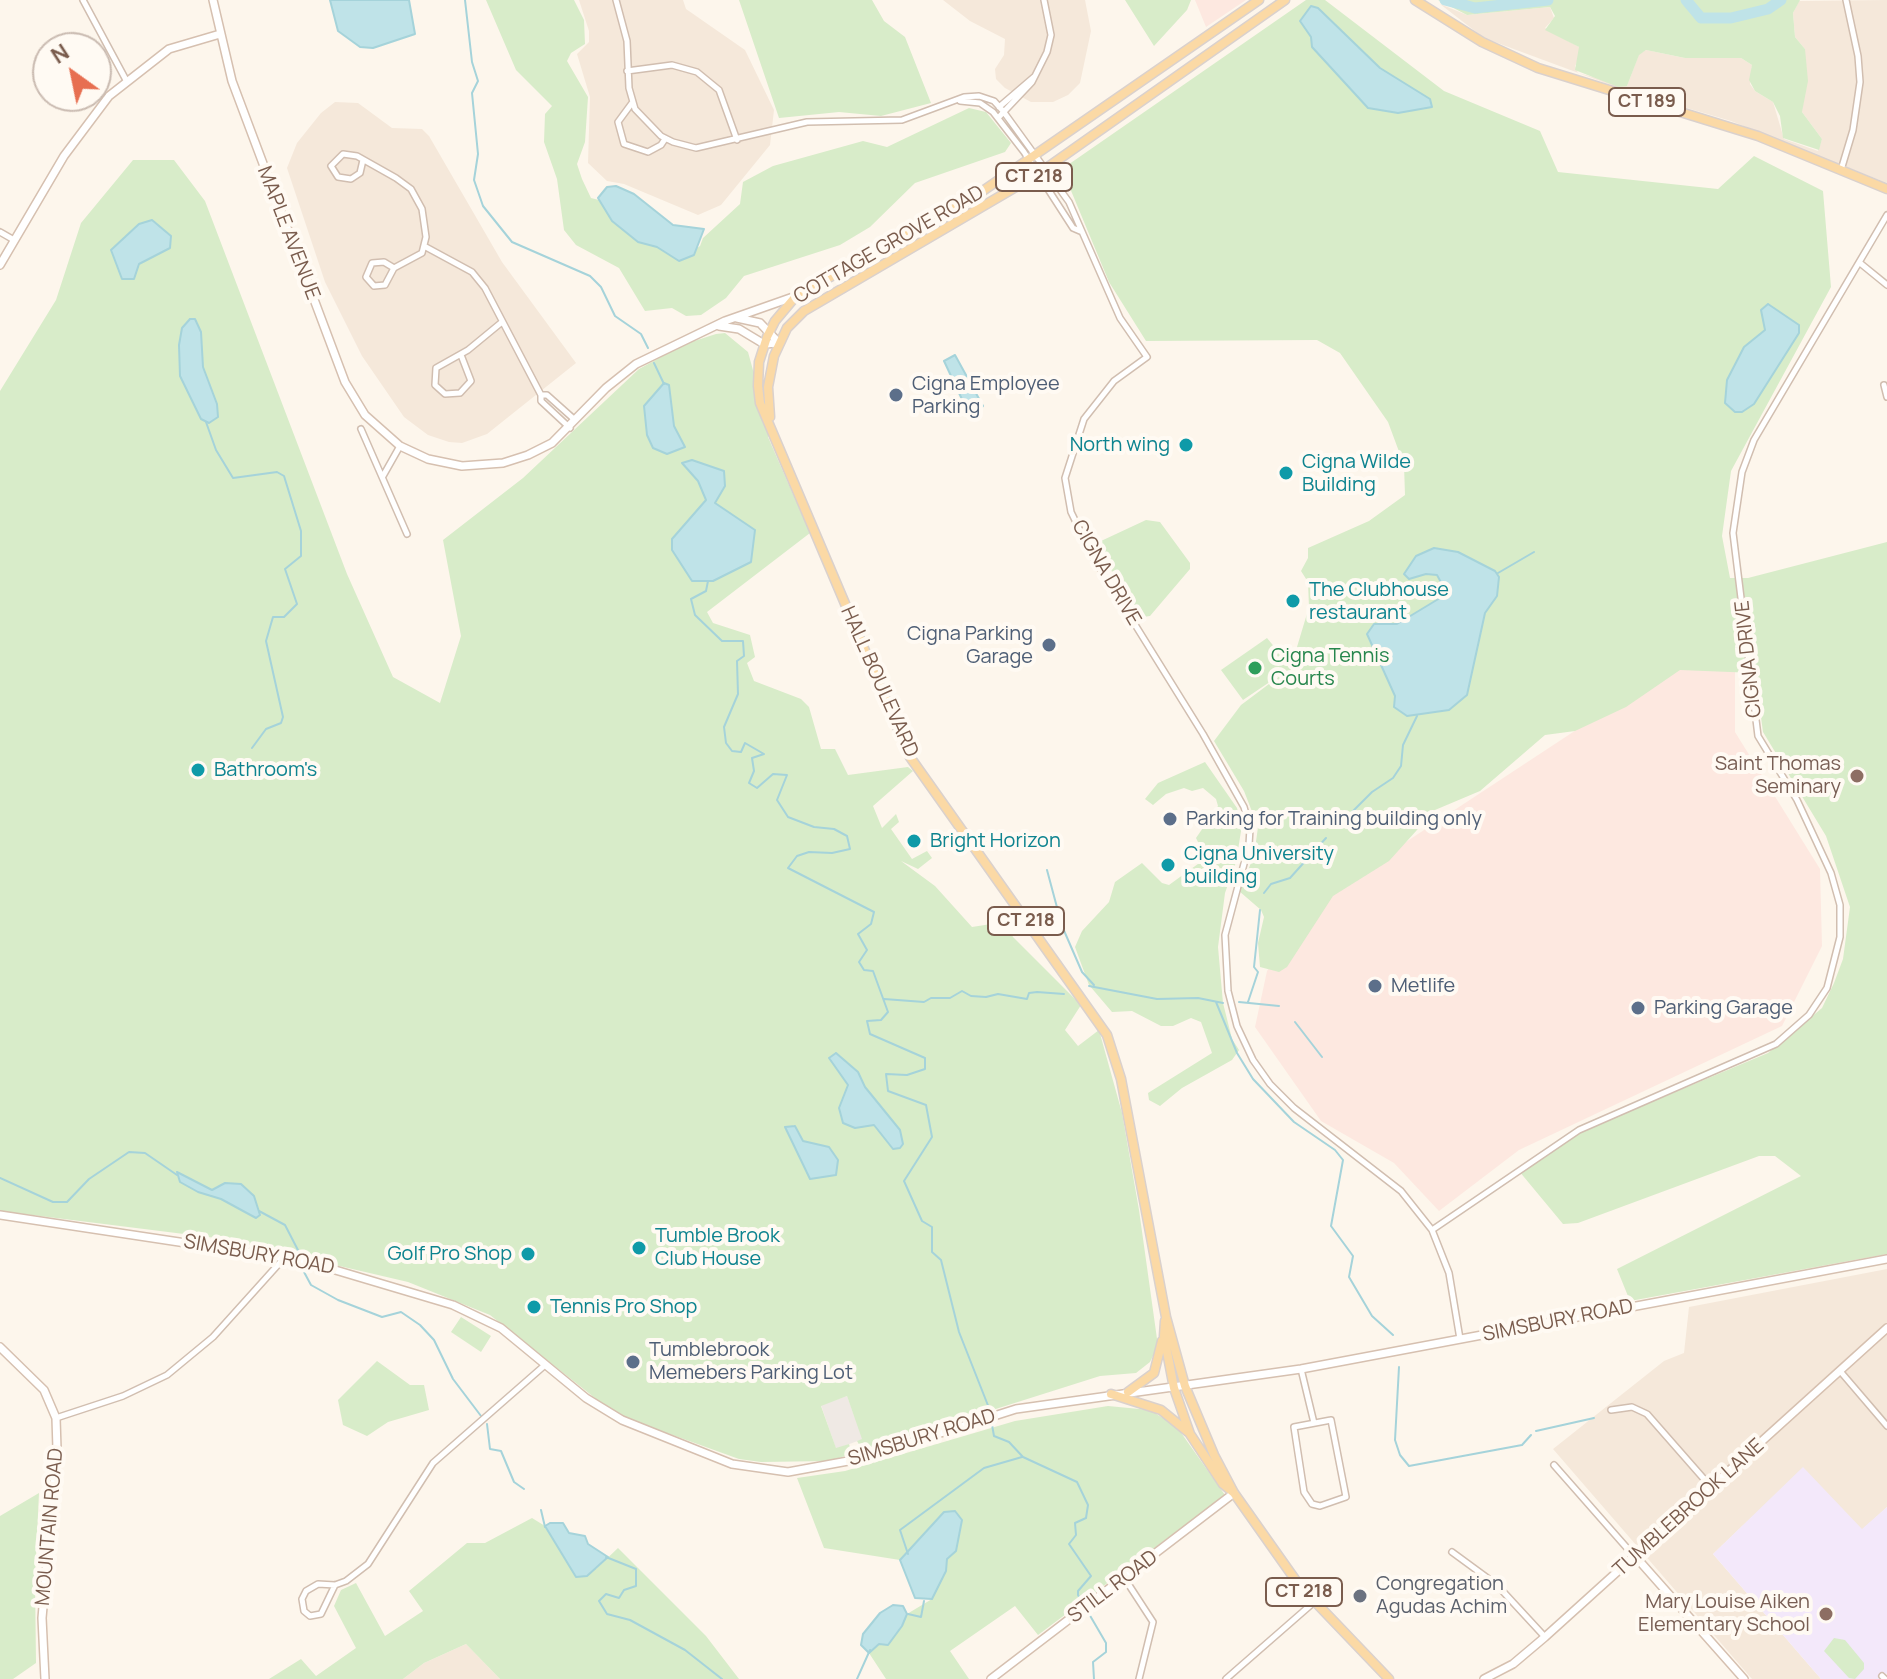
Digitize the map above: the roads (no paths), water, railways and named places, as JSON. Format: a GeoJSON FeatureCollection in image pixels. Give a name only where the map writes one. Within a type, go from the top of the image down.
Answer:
{"type":"FeatureCollection","features":[{"type":"Feature","properties":{"kind":"main road","name":"COTTAGE GROVE ROAD"},"geometry":{"type":"LineString","coordinates":[[767,337],[796,296],[1038,165],[1259,0]]}},
{"type":"Feature","properties":{"kind":"main road","name":"COTTAGE GROVE ROAD"},"geometry":{"type":"LineString","coordinates":[[779,343],[787,328],[826,297],[1038,165],[1227,42],[1285,0]]}},
{"type":"Feature","properties":{"kind":"main road","name":"CT 189"},"geometry":{"type":"LineString","coordinates":[[1415,0],[1482,42],[1538,68],[1698,116],[1887,189]]}},
{"type":"Feature","properties":{"kind":"main road"},"geometry":{"type":"LineString","coordinates":[[1224,25],[1227,42]]}},
{"type":"Feature","properties":{"kind":"main road","name":"HALL BOULEVARD"},"geometry":{"type":"LineString","coordinates":[[767,337],[758,386],[760,403],[910,757],[1107,1035],[1121,1079],[1166,1317],[1185,1386]]}},
{"type":"Feature","properties":{"kind":"main road","name":"HALL BOULEVARD"},"geometry":{"type":"LineString","coordinates":[[771,425],[768,387],[779,343]]}},
{"type":"Feature","properties":{"kind":"main road","name":"HALL BOULEVARD"},"geometry":{"type":"LineString","coordinates":[[1166,1317],[1164,1336],[1174,1388]]}},
{"type":"Feature","properties":{"kind":"main road"},"geometry":{"type":"LineString","coordinates":[[1128,1392],[1154,1373],[1164,1336]]}},
{"type":"Feature","properties":{"kind":"main road","name":"CT 218"},"geometry":{"type":"LineString","coordinates":[[1185,1386],[1234,1493],[1313,1603],[1389,1679]]}},
{"type":"Feature","properties":{"kind":"main road","name":"CT 218"},"geometry":{"type":"LineString","coordinates":[[1174,1388],[1190,1434],[1223,1484],[1234,1493]]}},
{"type":"Feature","properties":{"kind":"main road"},"geometry":{"type":"LineString","coordinates":[[1111,1394],[1161,1410],[1190,1434]]}},
{"type":"Feature","properties":{"kind":"street"},"geometry":{"type":"LineString","coordinates":[[83,0],[126,80]]}},
{"type":"Feature","properties":{"kind":"street","name":"MAPLE AVENUE"},"geometry":{"type":"LineString","coordinates":[[213,0],[232,81],[345,382],[365,415],[400,446],[428,459],[462,466],[483,466],[528,455],[552,443],[570,428],[606,388],[636,364],[734,318],[796,296]]}},
{"type":"Feature","properties":{"kind":"street"},"geometry":{"type":"LineString","coordinates":[[616,0],[627,41],[627,71],[633,103],[644,122],[665,139],[696,148],[807,122],[847,119],[882,122],[930,111],[964,97],[979,96],[1002,110],[1038,165]]}},
{"type":"Feature","properties":{"kind":"street"},"geometry":{"type":"LineString","coordinates":[[996,115],[1035,76],[1051,35],[1044,0]]}},
{"type":"Feature","properties":{"kind":"street"},"geometry":{"type":"LineString","coordinates":[[1841,170],[1853,130],[1860,82],[1846,0]]}},
{"type":"Feature","properties":{"kind":"street"},"geometry":{"type":"LineString","coordinates":[[0,265],[94,113],[126,80],[169,49],[220,34]]}},
{"type":"Feature","properties":{"kind":"street"},"geometry":{"type":"LineString","coordinates":[[627,71],[672,65],[697,72],[719,90],[737,140]]}},
{"type":"Feature","properties":{"kind":"street"},"geometry":{"type":"LineString","coordinates":[[959,101],[980,103],[996,115],[1038,165]]}},
{"type":"Feature","properties":{"kind":"street"},"geometry":{"type":"LineString","coordinates":[[633,103],[618,122],[624,144],[648,152],[665,139]]}},
{"type":"Feature","properties":{"kind":"street"},"geometry":{"type":"LineString","coordinates":[[363,160],[360,173],[351,179],[338,177],[331,166],[343,154],[363,160],[396,178],[415,195],[424,215],[424,246],[414,259],[394,268],[385,285],[374,286],[366,277],[372,263],[384,262],[394,268]]}},
{"type":"Feature","properties":{"kind":"street","name":"CIGNA DRIVE"},"geometry":{"type":"LineString","coordinates":[[1038,165],[1073,228],[1080,231]]}},
{"type":"Feature","properties":{"kind":"street","name":"CIGNA DRIVE"},"geometry":{"type":"LineString","coordinates":[[1038,165],[1082,223],[1080,231],[1120,318],[1147,357],[1114,381],[1084,419],[1065,478],[1071,512],[1093,557],[1244,807],[1250,828],[1249,845],[1225,935],[1228,991],[1237,1026],[1253,1060],[1278,1092],[1401,1191],[1432,1230],[1449,1273],[1460,1339]]}},
{"type":"Feature","properties":{"kind":"street","name":"CIGNA DRIVE"},"geometry":{"type":"LineString","coordinates":[[1432,1230],[1579,1130],[1776,1044],[1809,1015],[1827,988],[1840,937],[1840,905],[1831,873],[1797,800],[1758,736],[1733,533],[1742,472],[1754,440],[1887,215]]}},
{"type":"Feature","properties":{"kind":"street"},"geometry":{"type":"LineString","coordinates":[[0,232],[14,240]]}},
{"type":"Feature","properties":{"kind":"street"},"geometry":{"type":"LineString","coordinates":[[424,246],[472,272],[485,288],[541,395],[541,401],[570,428]]}},
{"type":"Feature","properties":{"kind":"street"},"geometry":{"type":"LineString","coordinates":[[1860,263],[1887,285]]}},
{"type":"Feature","properties":{"kind":"street"},"geometry":{"type":"LineString","coordinates":[[734,318],[753,320],[767,337],[779,343]]}},
{"type":"Feature","properties":{"kind":"street"},"geometry":{"type":"LineString","coordinates":[[461,355],[471,381],[460,393],[445,394],[435,385],[436,368],[461,355],[502,322]]}},
{"type":"Feature","properties":{"kind":"street"},"geometry":{"type":"LineString","coordinates":[[719,326],[739,329],[779,343]]}},
{"type":"Feature","properties":{"kind":"street"},"geometry":{"type":"LineString","coordinates":[[1884,385],[1887,397]]}},
{"type":"Feature","properties":{"kind":"street"},"geometry":{"type":"LineString","coordinates":[[541,395],[547,395],[576,421]]}},
{"type":"Feature","properties":{"kind":"street"},"geometry":{"type":"LineString","coordinates":[[361,429],[407,534]]}},
{"type":"Feature","properties":{"kind":"street"},"geometry":{"type":"LineString","coordinates":[[382,477],[400,446]]}},
{"type":"Feature","properties":{"kind":"street","name":"SIMSBURY ROAD"},"geometry":{"type":"LineString","coordinates":[[0,1215],[285,1257],[340,1269],[471,1312],[501,1328],[586,1398],[622,1420],[732,1464],[768,1471],[828,1467],[1016,1409],[1301,1369],[1887,1259]]}},
{"type":"Feature","properties":{"kind":"street"},"geometry":{"type":"LineString","coordinates":[[56,1418],[123,1396],[167,1375],[203,1346],[285,1257]]}},
{"type":"Feature","properties":{"kind":"street","name":"TUMBLEBROOK LANE"},"geometry":{"type":"LineString","coordinates":[[1484,1679],[1513,1664],[1545,1637],[1887,1328]]}},
{"type":"Feature","properties":{"kind":"street","name":"MOUNTAIN ROAD"},"geometry":{"type":"LineString","coordinates":[[0,1347],[44,1390],[56,1418],[57,1449],[42,1618],[45,1679]]}},
{"type":"Feature","properties":{"kind":"street"},"geometry":{"type":"LineString","coordinates":[[335,1585],[318,1584],[306,1591],[302,1599],[304,1611],[310,1616],[321,1614],[335,1585],[368,1564],[381,1548],[433,1463],[546,1364]]}},
{"type":"Feature","properties":{"kind":"street"},"geometry":{"type":"LineString","coordinates":[[1301,1369],[1314,1423]]}},
{"type":"Feature","properties":{"kind":"street"},"geometry":{"type":"LineString","coordinates":[[1840,1371],[1887,1426]]}},
{"type":"Feature","properties":{"kind":"street"},"geometry":{"type":"LineString","coordinates":[[1611,1410],[1632,1407],[1647,1414],[1711,1488]]}},
{"type":"Feature","properties":{"kind":"street"},"geometry":{"type":"LineString","coordinates":[[1331,1420],[1346,1497],[1320,1506],[1312,1504],[1304,1492],[1294,1427],[1314,1423],[1331,1420]]}},
{"type":"Feature","properties":{"kind":"street"},"geometry":{"type":"LineString","coordinates":[[1554,1465],[1744,1679]]}},
{"type":"Feature","properties":{"kind":"street","name":"STILL ROAD"},"geometry":{"type":"LineString","coordinates":[[991,1679],[1234,1493]]}},
{"type":"Feature","properties":{"kind":"street"},"geometry":{"type":"LineString","coordinates":[[1452,1552],[1497,1585],[1545,1637]]}},
{"type":"Feature","properties":{"kind":"street"},"geometry":{"type":"LineString","coordinates":[[1125,1579],[1153,1622],[1139,1679]]}},
{"type":"Feature","properties":{"kind":"street"},"geometry":{"type":"LineString","coordinates":[[1226,1679],[1313,1603]]}},
{"type":"Feature","properties":{"kind":"water"},"geometry":{"type":"Polygon","coordinates":[[[330,0],[409,0],[415,34],[373,48],[360,47],[338,31],[330,0]]]}},
{"type":"Feature","properties":{"kind":"water"},"geometry":{"type":"Polygon","coordinates":[[[1311,6],[1318,8],[1380,68],[1430,99],[1432,107],[1398,113],[1368,108],[1312,47],[1311,37],[1300,21],[1311,6]]]}},
{"type":"Feature","properties":{"kind":"water"},"geometry":{"type":"Polygon","coordinates":[[[616,186],[634,194],[673,225],[704,229],[694,255],[679,261],[657,247],[638,242],[612,221],[598,198],[607,187],[616,186]]]}},
{"type":"Feature","properties":{"kind":"water"},"geometry":{"type":"Polygon","coordinates":[[[152,220],[171,236],[170,248],[139,264],[134,279],[122,279],[111,250],[139,224],[152,220]]]}},
{"type":"Feature","properties":{"kind":"water"},"geometry":{"type":"Polygon","coordinates":[[[1768,304],[1799,325],[1799,333],[1754,404],[1742,412],[1735,412],[1725,403],[1727,380],[1744,347],[1765,330],[1761,310],[1768,304]]]}},
{"type":"Feature","properties":{"kind":"water"},"geometry":{"type":"Polygon","coordinates":[[[190,319],[195,319],[201,332],[203,367],[217,404],[218,417],[209,423],[201,419],[180,376],[179,345],[182,328],[190,319]]]}},
{"type":"Feature","properties":{"kind":"water"},"geometry":{"type":"Polygon","coordinates":[[[955,355],[983,406],[979,410],[967,410],[944,361],[955,355]]]}},
{"type":"Feature","properties":{"kind":"water"},"geometry":{"type":"Polygon","coordinates":[[[664,383],[669,385],[674,426],[685,447],[667,454],[653,448],[647,435],[644,406],[664,383]]]}},
{"type":"Feature","properties":{"kind":"water"},"geometry":{"type":"Polygon","coordinates":[[[692,460],[724,471],[725,486],[715,503],[755,530],[751,562],[713,581],[692,581],[672,550],[672,539],[706,500],[698,481],[682,463],[692,460]]]}},
{"type":"Feature","properties":{"kind":"water"},"geometry":{"type":"Polygon","coordinates":[[[1434,548],[1458,552],[1495,571],[1499,577],[1497,596],[1485,613],[1467,695],[1449,710],[1407,716],[1394,707],[1395,696],[1367,634],[1374,624],[1397,624],[1440,598],[1443,586],[1437,575],[1426,574],[1409,579],[1404,574],[1416,556],[1434,548]]]}},
{"type":"Feature","properties":{"kind":"water"},"geometry":{"type":"Polygon","coordinates":[[[836,1053],[858,1072],[865,1087],[900,1130],[903,1144],[900,1148],[893,1149],[874,1125],[855,1128],[843,1123],[839,1108],[848,1085],[829,1058],[836,1053]]]}},
{"type":"Feature","properties":{"kind":"water"},"geometry":{"type":"Polygon","coordinates":[[[795,1126],[803,1141],[829,1147],[838,1160],[836,1175],[810,1179],[785,1127],[795,1126]]]}},
{"type":"Feature","properties":{"kind":"water"},"geometry":{"type":"Polygon","coordinates":[[[177,1172],[212,1190],[225,1183],[241,1184],[254,1196],[260,1215],[256,1218],[221,1199],[198,1192],[180,1182],[177,1172]]]}},
{"type":"Feature","properties":{"kind":"water"},"geometry":{"type":"Polygon","coordinates":[[[955,1511],[962,1520],[956,1551],[947,1559],[946,1571],[932,1599],[915,1598],[900,1560],[944,1512],[955,1511]]]}},
{"type":"Feature","properties":{"kind":"water"},"geometry":{"type":"Polygon","coordinates":[[[563,1523],[569,1533],[585,1536],[588,1544],[608,1557],[587,1576],[576,1577],[545,1526],[563,1523]]]}},
{"type":"Feature","properties":{"kind":"water"},"geometry":{"type":"Polygon","coordinates":[[[893,1605],[903,1606],[907,1614],[902,1626],[888,1645],[879,1644],[869,1653],[861,1645],[863,1634],[880,1613],[893,1605]]]}},
{"type":"Feature","properties":{"kind":"waterway"},"geometry":{"type":"LineString","coordinates":[[465,0],[472,62],[478,81],[472,93],[478,154],[474,180],[483,206],[512,242],[590,276],[601,287],[615,316],[641,334],[648,348]]}},
{"type":"Feature","properties":{"kind":"waterway"},"geometry":{"type":"LineString","coordinates":[[1445,0],[1475,8],[1548,0]]}},
{"type":"Feature","properties":{"kind":"waterway"},"geometry":{"type":"LineString","coordinates":[[1686,0],[1701,18],[1731,18],[1768,9],[1781,0]]}},
{"type":"Feature","properties":{"kind":"waterway"},"geometry":{"type":"LineString","coordinates":[[654,363],[664,384]]}},
{"type":"Feature","properties":{"kind":"waterway"},"geometry":{"type":"LineString","coordinates":[[206,422],[216,450],[233,478],[277,472],[284,476],[301,531],[301,556],[285,569],[297,604],[284,617],[273,617],[266,641],[283,717],[281,723],[266,729],[252,748]]}},
{"type":"Feature","properties":{"kind":"waterway"},"geometry":{"type":"LineString","coordinates":[[1498,573],[1534,552]]}},
{"type":"Feature","properties":{"kind":"waterway"},"geometry":{"type":"LineString","coordinates":[[708,581],[706,591],[691,599],[695,615],[722,641],[743,641],[744,656],[737,661],[738,694],[724,727],[726,743],[732,751],[741,752],[745,743],[764,754],[752,758],[754,771],[749,783],[757,788],[773,774],[787,775],[777,800],[788,817],[814,827],[834,829],[847,836],[850,849],[832,853],[809,852],[797,856],[788,868],[874,912],[871,924],[858,934],[867,950],[859,962],[864,970],[873,971],[888,1012],[881,1020],[867,1021],[870,1034],[925,1058],[925,1069],[907,1075],[886,1074],[888,1091],[926,1105],[932,1137],[904,1181],[922,1221],[932,1227],[932,1252],[941,1260],[959,1332],[989,1408]]}},
{"type":"Feature","properties":{"kind":"waterway"},"geometry":{"type":"LineString","coordinates":[[1341,823],[1372,792],[1393,778],[1401,766],[1403,745],[1417,716]]}},
{"type":"Feature","properties":{"kind":"waterway"},"geometry":{"type":"LineString","coordinates":[[1264,893],[1271,884],[1290,878],[1326,838]]}},
{"type":"Feature","properties":{"kind":"waterway"},"geometry":{"type":"LineString","coordinates":[[1047,870],[1062,926],[1082,972],[1094,985]]}},
{"type":"Feature","properties":{"kind":"waterway"},"geometry":{"type":"LineString","coordinates":[[1248,1002],[1258,972],[1254,967],[1260,910]]}},
{"type":"Feature","properties":{"kind":"waterway"},"geometry":{"type":"LineString","coordinates":[[1089,986],[1157,999],[1198,998],[1223,1003]]}},
{"type":"Feature","properties":{"kind":"waterway"},"geometry":{"type":"LineString","coordinates":[[884,999],[924,1002],[931,998],[950,998],[962,991],[971,996],[998,994],[1027,999],[1029,993],[1064,994]]}},
{"type":"Feature","properties":{"kind":"waterway"},"geometry":{"type":"LineString","coordinates":[[1216,1002],[1237,1053],[1253,1079],[1294,1122],[1335,1150],[1343,1160],[1331,1226],[1353,1256],[1349,1277],[1372,1316],[1393,1335]]}},
{"type":"Feature","properties":{"kind":"waterway"},"geometry":{"type":"LineString","coordinates":[[1239,1002],[1279,1006]]}},
{"type":"Feature","properties":{"kind":"waterway"},"geometry":{"type":"LineString","coordinates":[[1295,1022],[1322,1057]]}},
{"type":"Feature","properties":{"kind":"waterway"},"geometry":{"type":"LineString","coordinates":[[0,1178],[53,1202],[67,1202],[89,1179],[129,1152],[145,1153],[177,1175]]}},
{"type":"Feature","properties":{"kind":"waterway"},"geometry":{"type":"LineString","coordinates":[[259,1211],[285,1225],[300,1254]]}},
{"type":"Feature","properties":{"kind":"waterway"},"geometry":{"type":"LineString","coordinates":[[304,1272],[311,1285],[338,1300],[382,1317],[401,1312],[420,1325],[434,1340],[453,1379],[481,1416]]}},
{"type":"Feature","properties":{"kind":"waterway"},"geometry":{"type":"LineString","coordinates":[[1399,1367],[1395,1440],[1400,1455],[1409,1466],[1522,1445],[1531,1435]]}},
{"type":"Feature","properties":{"kind":"waterway"},"geometry":{"type":"LineString","coordinates":[[1536,1431],[1594,1418]]}},
{"type":"Feature","properties":{"kind":"waterway"},"geometry":{"type":"LineString","coordinates":[[487,1424],[490,1449],[501,1451],[514,1482],[524,1489]]}},
{"type":"Feature","properties":{"kind":"waterway"},"geometry":{"type":"LineString","coordinates":[[992,1425],[994,1436],[1009,1442],[1023,1457],[1077,1482],[1088,1505],[1086,1518],[1075,1523],[1076,1535],[1069,1544],[1091,1576],[1078,1595],[1106,1643],[1106,1652],[1093,1662],[1094,1679]]}},
{"type":"Feature","properties":{"kind":"waterway"},"geometry":{"type":"LineString","coordinates":[[908,1554],[900,1530],[984,1468],[1022,1457]]}},
{"type":"Feature","properties":{"kind":"waterway"},"geometry":{"type":"LineString","coordinates":[[541,1510],[545,1527]]}},
{"type":"Feature","properties":{"kind":"waterway"},"geometry":{"type":"LineString","coordinates":[[606,1557],[636,1569],[636,1586],[624,1590],[619,1598],[606,1594],[599,1601],[607,1614],[630,1620],[685,1650],[722,1679]]}},
{"type":"Feature","properties":{"kind":"waterway"},"geometry":{"type":"LineString","coordinates":[[908,1614],[921,1617],[924,1601]]}},
{"type":"Feature","properties":{"kind":"waterway"},"geometry":{"type":"LineString","coordinates":[[857,1679],[870,1650]]}},
{"type":"Feature","properties":{"kind":"place","name":"Cigna Employee Parking"},"geometry":{"type":"Point","coordinates":[896,395]}},
{"type":"Feature","properties":{"kind":"place","name":"North wing"},"geometry":{"type":"Point","coordinates":[1186,445]}},
{"type":"Feature","properties":{"kind":"place","name":"Cigna Wilde Building"},"geometry":{"type":"Point","coordinates":[1286,473]}},
{"type":"Feature","properties":{"kind":"place","name":"The Clubhouse restaurant"},"geometry":{"type":"Point","coordinates":[1293,601]}},
{"type":"Feature","properties":{"kind":"place","name":"Cigna Parking Garage"},"geometry":{"type":"Point","coordinates":[1049,645]}},
{"type":"Feature","properties":{"kind":"place","name":"Cigna Tennis Courts"},"geometry":{"type":"Point","coordinates":[1255,668]}},
{"type":"Feature","properties":{"kind":"place","name":"Bathroom's"},"geometry":{"type":"Point","coordinates":[198,770]}},
{"type":"Feature","properties":{"kind":"place","name":"Saint Thomas Seminary"},"geometry":{"type":"Point","coordinates":[1857,776]}},
{"type":"Feature","properties":{"kind":"place","name":"Parking for Training building only"},"geometry":{"type":"Point","coordinates":[1170,819]}},
{"type":"Feature","properties":{"kind":"place","name":"Bright Horizon"},"geometry":{"type":"Point","coordinates":[914,841]}},
{"type":"Feature","properties":{"kind":"place","name":"Cigna University building"},"geometry":{"type":"Point","coordinates":[1168,865]}},
{"type":"Feature","properties":{"kind":"place","name":"Metlife"},"geometry":{"type":"Point","coordinates":[1375,986]}},
{"type":"Feature","properties":{"kind":"place","name":"Parking Garage"},"geometry":{"type":"Point","coordinates":[1638,1008]}},
{"type":"Feature","properties":{"kind":"place","name":"Tumble Brook Club House"},"geometry":{"type":"Point","coordinates":[639,1248]}},
{"type":"Feature","properties":{"kind":"place","name":"Golf Pro Shop"},"geometry":{"type":"Point","coordinates":[528,1254]}},
{"type":"Feature","properties":{"kind":"place","name":"Tennis Pro Shop"},"geometry":{"type":"Point","coordinates":[534,1307]}},
{"type":"Feature","properties":{"kind":"place","name":"Tumblebrook Memebers Parking Lot"},"geometry":{"type":"Point","coordinates":[633,1362]}},
{"type":"Feature","properties":{"kind":"place","name":"Congregation Agudas Achim"},"geometry":{"type":"Point","coordinates":[1360,1596]}},
{"type":"Feature","properties":{"kind":"place","name":"Mary Louise Aiken Elementary School"},"geometry":{"type":"Point","coordinates":[1826,1614]}}]}
